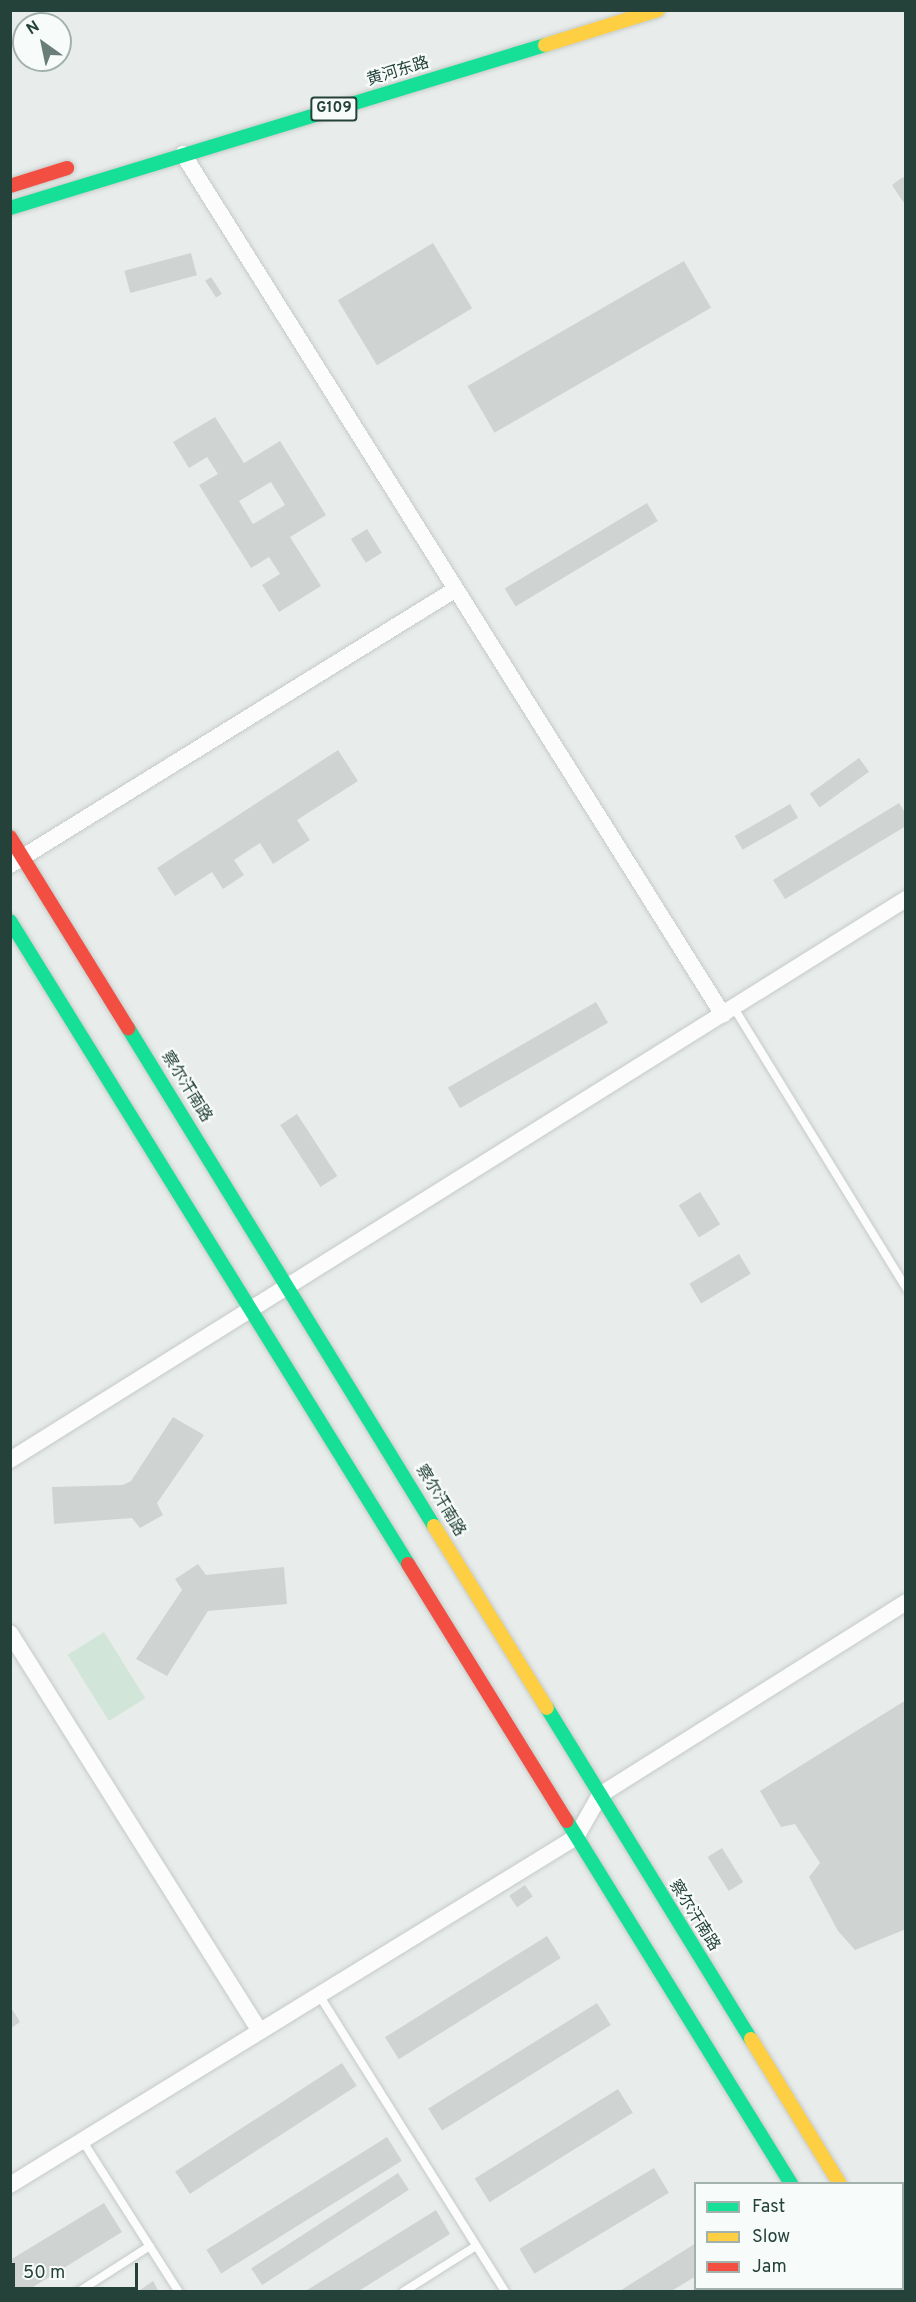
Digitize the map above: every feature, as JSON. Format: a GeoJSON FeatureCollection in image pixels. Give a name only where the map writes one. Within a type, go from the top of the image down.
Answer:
{"type":"FeatureCollection","features":[{"type":"Feature","properties":{"kind":"main road","name":"黄河东路"},"geometry":{"type":"LineString","coordinates":[[10,208],[658,10]]}},
{"type":"Feature","properties":{"kind":"main road"},"geometry":{"type":"LineString","coordinates":[[10,186],[78,165]]}},
{"type":"Feature","properties":{"kind":"main road","name":"察尔汗南路"},"geometry":{"type":"LineString","coordinates":[[10,837],[17,861],[290,1285],[839,2182]]}},
{"type":"Feature","properties":{"kind":"main road"},"geometry":{"type":"LineString","coordinates":[[10,921],[790,2182]]}},
{"type":"Feature","properties":{"kind":"street"},"geometry":{"type":"LineString","coordinates":[[183,154],[456,589],[729,1011]]}},
{"type":"Feature","properties":{"kind":"street"},"geometry":{"type":"LineString","coordinates":[[17,861],[456,589]]}},
{"type":"Feature","properties":{"kind":"street"},"geometry":{"type":"LineString","coordinates":[[10,1460],[906,899]]}},
{"type":"Feature","properties":{"kind":"street"},"geometry":{"type":"LineString","coordinates":[[10,2185],[258,2029],[576,1837],[600,1795],[906,1602]]}},
{"type":"Feature","properties":{"kind":"street"},"geometry":{"type":"LineString","coordinates":[[10,1633],[258,2029]]}},
{"type":"Feature","properties":{"kind":"lane"},"geometry":{"type":"LineString","coordinates":[[729,1011],[906,1288]]}},
{"type":"Feature","properties":{"kind":"lane"},"geometry":{"type":"LineString","coordinates":[[318,1994],[505,2292]]}},
{"type":"Feature","properties":{"kind":"lane"},"geometry":{"type":"LineString","coordinates":[[82,2140],[179,2292]]}},
{"type":"Feature","properties":{"kind":"lane"},"geometry":{"type":"LineString","coordinates":[[78,2292],[150,2246]]}},
{"type":"Feature","properties":{"kind":"lane"},"geometry":{"type":"LineString","coordinates":[[403,2292],[476,2246]]}},
{"type":"Feature","properties":{"kind":"green space"},"geometry":{"type":"Polygon","coordinates":[[[104,1632],[145,1698],[109,1721],[68,1655],[104,1632]]]}},
{"type":"Feature","properties":{"kind":"building"},"geometry":{"type":"Polygon","coordinates":[[[903,177],[906,181],[906,206],[892,185],[903,177]]]}},
{"type":"Feature","properties":{"kind":"building"},"geometry":{"type":"Polygon","coordinates":[[[433,243],[472,308],[377,365],[338,300],[433,243]]]}},
{"type":"Feature","properties":{"kind":"building"},"geometry":{"type":"Polygon","coordinates":[[[191,253],[197,275],[130,293],[124,271],[191,253]]]}},
{"type":"Feature","properties":{"kind":"building"},"geometry":{"type":"Polygon","coordinates":[[[684,261],[711,308],[494,433],[467,386],[684,261]]]}},
{"type":"Feature","properties":{"kind":"building"},"geometry":{"type":"Polygon","coordinates":[[[211,277],[222,294],[216,298],[205,281],[211,277]]]}},
{"type":"Feature","properties":{"kind":"building"},"geometry":{"type":"Polygon","coordinates":[[[215,417],[244,463],[280,441],[326,515],[290,537],[321,586],[279,612],[262,585],[280,574],[269,557],[251,568],[199,485],[218,474],[207,457],[189,468],[173,442],[215,417]],[[271,482],[239,501],[253,524],[285,505],[271,482]]]}},
{"type":"Feature","properties":{"kind":"building"},"geometry":{"type":"Polygon","coordinates":[[[647,503],[658,521],[516,606],[505,588],[647,503]]]}},
{"type":"Feature","properties":{"kind":"building"},"geometry":{"type":"Polygon","coordinates":[[[367,529],[382,553],[366,563],[351,539],[367,529]]]}},
{"type":"Feature","properties":{"kind":"building"},"geometry":{"type":"Polygon","coordinates":[[[338,750],[358,781],[297,820],[310,840],[273,864],[260,843],[234,860],[244,875],[223,889],[212,872],[175,896],[157,868],[338,750]]]}},
{"type":"Feature","properties":{"kind":"building"},"geometry":{"type":"Polygon","coordinates":[[[859,758],[869,772],[820,808],[810,794],[859,758]]]}},
{"type":"Feature","properties":{"kind":"building"},"geometry":{"type":"Polygon","coordinates":[[[899,803],[906,814],[906,826],[785,899],[773,880],[899,803]]]}},
{"type":"Feature","properties":{"kind":"building"},"geometry":{"type":"Polygon","coordinates":[[[790,804],[798,818],[743,850],[735,836],[790,804]]]}},
{"type":"Feature","properties":{"kind":"building"},"geometry":{"type":"Polygon","coordinates":[[[596,1002],[608,1023],[460,1108],[448,1088],[596,1002]]]}},
{"type":"Feature","properties":{"kind":"building"},"geometry":{"type":"Polygon","coordinates":[[[297,1114],[337,1176],[321,1187],[280,1125],[297,1114]]]}},
{"type":"Feature","properties":{"kind":"building"},"geometry":{"type":"Polygon","coordinates":[[[700,1192],[720,1224],[699,1237],[679,1205],[700,1192]]]}},
{"type":"Feature","properties":{"kind":"building"},"geometry":{"type":"Polygon","coordinates":[[[739,1254],[751,1274],[701,1304],[689,1284],[739,1254]]]}},
{"type":"Feature","properties":{"kind":"building"},"geometry":{"type":"Polygon","coordinates":[[[173,1417],[204,1435],[157,1503],[163,1515],[140,1528],[132,1518],[54,1524],[52,1487],[123,1485],[131,1481],[173,1417]]]}},
{"type":"Feature","properties":{"kind":"building"},"geometry":{"type":"Polygon","coordinates":[[[198,1564],[206,1575],[284,1567],[287,1604],[208,1611],[167,1676],[136,1659],[182,1590],[175,1579],[198,1564]]]}},
{"type":"Feature","properties":{"kind":"building"},"geometry":{"type":"Polygon","coordinates":[[[906,1700],[906,1929],[855,1950],[838,1931],[809,1877],[820,1863],[795,1824],[781,1827],[760,1791],[906,1700]]]}},
{"type":"Feature","properties":{"kind":"building"},"geometry":{"type":"Polygon","coordinates":[[[722,1848],[743,1882],[729,1891],[708,1857],[722,1848]]]}},
{"type":"Feature","properties":{"kind":"building"},"geometry":{"type":"Polygon","coordinates":[[[525,1885],[533,1897],[517,1907],[509,1896],[525,1885]]]}},
{"type":"Feature","properties":{"kind":"building"},"geometry":{"type":"Polygon","coordinates":[[[547,1936],[561,1958],[399,2059],[385,2037],[547,1936]]]}},
{"type":"Feature","properties":{"kind":"building"},"geometry":{"type":"Polygon","coordinates":[[[597,2003],[611,2025],[442,2131],[428,2108],[597,2003]]]}},
{"type":"Feature","properties":{"kind":"building"},"geometry":{"type":"Polygon","coordinates":[[[10,2006],[20,2022],[10,2029],[10,2006]]]}},
{"type":"Feature","properties":{"kind":"building"},"geometry":{"type":"Polygon","coordinates":[[[342,2063],[357,2086],[190,2194],[175,2171],[342,2063]]]}},
{"type":"Feature","properties":{"kind":"building"},"geometry":{"type":"Polygon","coordinates":[[[618,2089],[633,2113],[490,2202],[475,2179],[618,2089]]]}},
{"type":"Feature","properties":{"kind":"building"},"geometry":{"type":"Polygon","coordinates":[[[387,2137],[402,2161],[221,2274],[206,2250],[387,2137]]]}},
{"type":"Feature","properties":{"kind":"building"},"geometry":{"type":"Polygon","coordinates":[[[654,2168],[669,2193],[534,2274],[519,2249],[654,2168]]]}},
{"type":"Feature","properties":{"kind":"building"},"geometry":{"type":"Polygon","coordinates":[[[398,2173],[409,2190],[262,2285],[251,2268],[398,2173]]]}},
{"type":"Feature","properties":{"kind":"building"},"geometry":{"type":"Polygon","coordinates":[[[104,2203],[122,2232],[25,2292],[10,2292],[10,2260],[104,2203]]]}},
{"type":"Feature","properties":{"kind":"building"},"geometry":{"type":"Polygon","coordinates":[[[436,2210],[450,2234],[357,2292],[304,2292],[436,2210]]]}},
{"type":"Feature","properties":{"kind":"building"},"geometry":{"type":"Polygon","coordinates":[[[694,2244],[694,2277],[670,2292],[618,2292],[694,2244]]]}},
{"type":"Feature","properties":{"kind":"building"},"geometry":{"type":"Polygon","coordinates":[[[153,2281],[159,2292],[137,2292],[153,2281]]]}},
{"type":"Feature","properties":{"kind":"traffic: fast"},"geometry":{"type":"LineString","coordinates":[[10,208],[545,45]]}},
{"type":"Feature","properties":{"kind":"traffic: fast"},"geometry":{"type":"LineString","coordinates":[[10,921],[408,1564]]}},
{"type":"Feature","properties":{"kind":"traffic: fast"},"geometry":{"type":"LineString","coordinates":[[128,1028],[434,1526]]}},
{"type":"Feature","properties":{"kind":"traffic: fast"},"geometry":{"type":"LineString","coordinates":[[547,1708],[751,2039]]}},
{"type":"Feature","properties":{"kind":"traffic: fast"},"geometry":{"type":"LineString","coordinates":[[567,1821],[790,2182]]}},
{"type":"Feature","properties":{"kind":"traffic: slow"},"geometry":{"type":"LineString","coordinates":[[545,45],[658,10]]}},
{"type":"Feature","properties":{"kind":"traffic: slow"},"geometry":{"type":"LineString","coordinates":[[434,1526],[547,1708]]}},
{"type":"Feature","properties":{"kind":"traffic: slow"},"geometry":{"type":"LineString","coordinates":[[751,2039],[839,2182]]}},
{"type":"Feature","properties":{"kind":"traffic: jam"},"geometry":{"type":"LineString","coordinates":[[10,186],[67,168]]}},
{"type":"Feature","properties":{"kind":"traffic: jam"},"geometry":{"type":"LineString","coordinates":[[10,837],[128,1028]]}},
{"type":"Feature","properties":{"kind":"traffic: jam"},"geometry":{"type":"LineString","coordinates":[[408,1564],[567,1821]]}}]}
